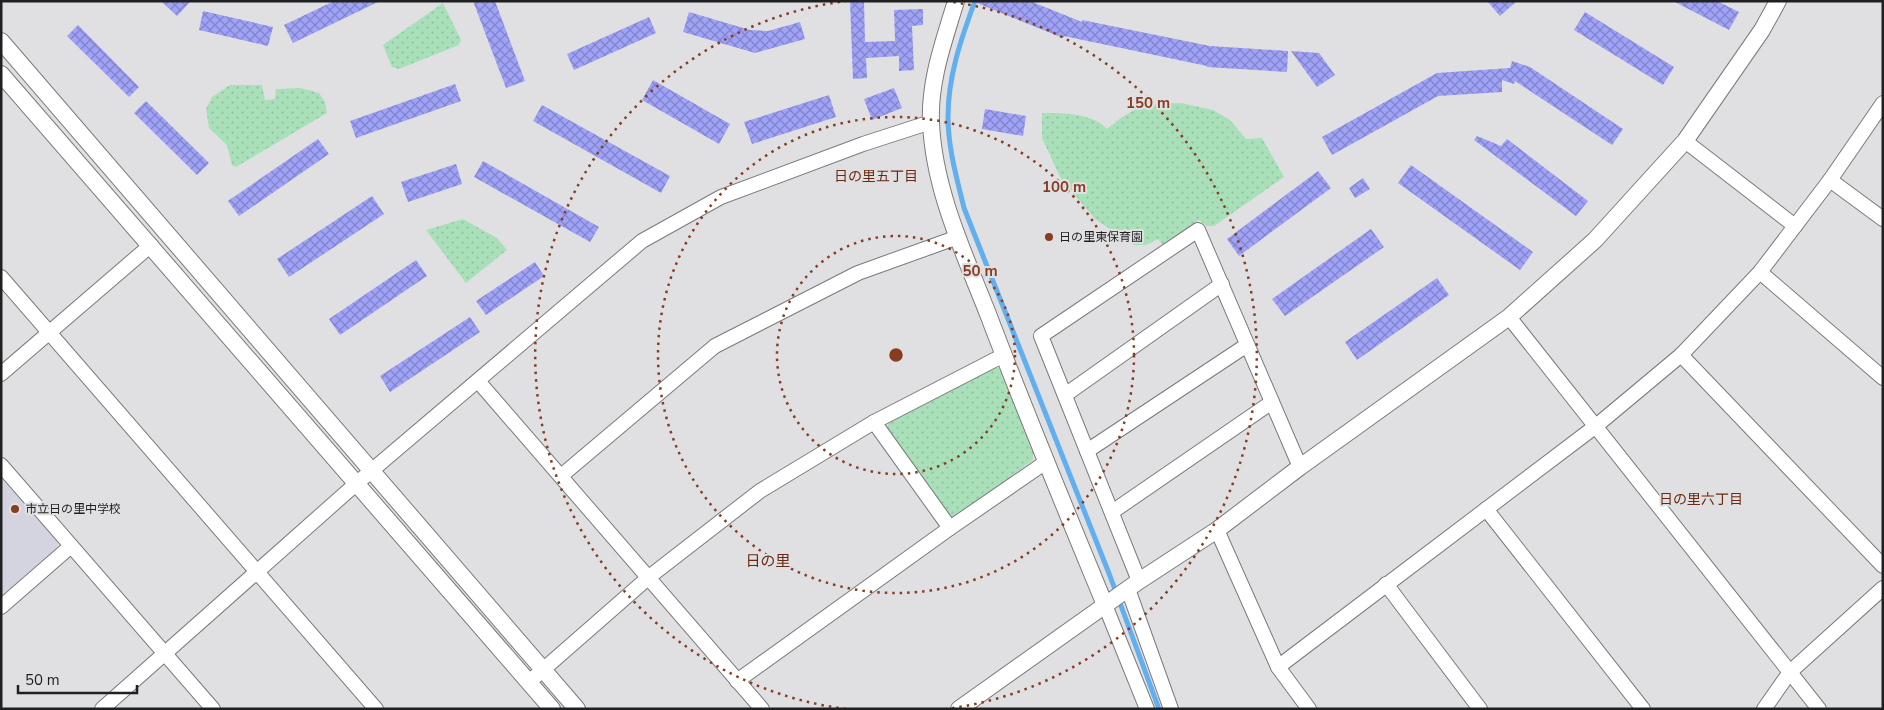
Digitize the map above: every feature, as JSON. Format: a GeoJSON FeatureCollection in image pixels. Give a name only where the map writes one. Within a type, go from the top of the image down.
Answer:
{"type":"FeatureCollection","features":[{"type":"Feature","properties":{"kind":"street"},"geometry":{"type":"LineString","coordinates":[[956,1],[935,72],[931,122],[939,181],[958,237],[1046,462],[1147,709]]}},
{"type":"Feature","properties":{"kind":"street"},"geometry":{"type":"LineString","coordinates":[[960,709],[1105,605],[1216,530],[1300,467],[1509,317],[1595,240],[1685,141],[1751,47],[1778,1]]}},
{"type":"Feature","properties":{"kind":"street"},"geometry":{"type":"LineString","coordinates":[[1,42],[577,709]]}},
{"type":"Feature","properties":{"kind":"street"},"geometry":{"type":"LineString","coordinates":[[1,74],[552,709]]}},
{"type":"Feature","properties":{"kind":"street"},"geometry":{"type":"LineString","coordinates":[[1278,667],[1596,426],[1681,355],[1760,272],[1830,180],[1883,103]]}},
{"type":"Feature","properties":{"kind":"street"},"geometry":{"type":"LineString","coordinates":[[102,709],[357,483],[642,241],[721,197],[863,144],[931,122]]}},
{"type":"Feature","properties":{"kind":"street"},"geometry":{"type":"LineString","coordinates":[[1685,141],[1795,226]]}},
{"type":"Feature","properties":{"kind":"street"},"geometry":{"type":"LineString","coordinates":[[1830,180],[1883,219]]}},
{"type":"Feature","properties":{"kind":"street"},"geometry":{"type":"LineString","coordinates":[[1171,709],[1112,512],[1041,336],[1198,230],[1300,467]]}},
{"type":"Feature","properties":{"kind":"street"},"geometry":{"type":"LineString","coordinates":[[561,476],[715,346],[858,273],[958,237]]}},
{"type":"Feature","properties":{"kind":"street"},"geometry":{"type":"LineString","coordinates":[[1,374],[151,245]]}},
{"type":"Feature","properties":{"kind":"street"},"geometry":{"type":"LineString","coordinates":[[1760,272],[1883,378]]}},
{"type":"Feature","properties":{"kind":"street"},"geometry":{"type":"LineString","coordinates":[[1,277],[376,709]]}},
{"type":"Feature","properties":{"kind":"street"},"geometry":{"type":"LineString","coordinates":[[1065,395],[1222,284]]}},
{"type":"Feature","properties":{"kind":"street"},"geometry":{"type":"LineString","coordinates":[[1509,317],[1819,709]]}},
{"type":"Feature","properties":{"kind":"street"},"geometry":{"type":"LineString","coordinates":[[1088,451],[1247,344]]}},
{"type":"Feature","properties":{"kind":"street"},"geometry":{"type":"LineString","coordinates":[[529,682],[649,577],[760,491],[874,422],[1004,355]]}},
{"type":"Feature","properties":{"kind":"street"},"geometry":{"type":"LineString","coordinates":[[1681,355],[1883,566]]}},
{"type":"Feature","properties":{"kind":"street"},"geometry":{"type":"LineString","coordinates":[[478,381],[762,709]]}},
{"type":"Feature","properties":{"kind":"street"},"geometry":{"type":"LineString","coordinates":[[1112,512],[1272,402]]}},
{"type":"Feature","properties":{"kind":"street"},"geometry":{"type":"LineString","coordinates":[[874,422],[950,528]]}},
{"type":"Feature","properties":{"kind":"street"},"geometry":{"type":"LineString","coordinates":[[737,680],[1046,462]]}},
{"type":"Feature","properties":{"kind":"street"},"geometry":{"type":"LineString","coordinates":[[1,465],[213,709]]}},
{"type":"Feature","properties":{"kind":"street"},"geometry":{"type":"LineString","coordinates":[[1486,509],[1643,709]]}},
{"type":"Feature","properties":{"kind":"street"},"geometry":{"type":"LineString","coordinates":[[1216,530],[1278,667],[1309,709]]}},
{"type":"Feature","properties":{"kind":"street"},"geometry":{"type":"LineString","coordinates":[[1,607],[71,546]]}},
{"type":"Feature","properties":{"kind":"street"},"geometry":{"type":"LineString","coordinates":[[1386,584],[1480,709]]}},
{"type":"Feature","properties":{"kind":"street"},"geometry":{"type":"LineString","coordinates":[[1764,709],[1790,672],[1883,588]]}},
{"type":"Feature","properties":{"kind":"shaded area","name":"市立日の里中学校"},"geometry":{"type":"Polygon","coordinates":[[[1,476],[58,541],[57,548],[1,597],[1,476]]]}},
{"type":"Feature","properties":{"kind":"green space"},"geometry":{"type":"Polygon","coordinates":[[[443,3],[461,40],[459,45],[399,69],[392,67],[383,45],[443,3]]]}},
{"type":"Feature","properties":{"kind":"green space"},"geometry":{"type":"Polygon","coordinates":[[[230,85],[262,85],[265,100],[275,99],[276,89],[301,88],[319,93],[325,102],[327,113],[236,167],[232,165],[227,145],[209,128],[206,109],[212,97],[230,85]]]}},
{"type":"Feature","properties":{"kind":"green space"},"geometry":{"type":"Polygon","coordinates":[[[1181,103],[1213,110],[1230,120],[1246,139],[1262,138],[1284,177],[1214,226],[1207,226],[1199,220],[1163,245],[1158,239],[1146,245],[1134,245],[1095,219],[1060,177],[1042,138],[1042,113],[1086,117],[1107,129],[1133,110],[1141,107],[1181,103]]]}},
{"type":"Feature","properties":{"kind":"green space"},"geometry":{"type":"Polygon","coordinates":[[[463,219],[497,238],[507,250],[466,283],[426,230],[463,219]]]}},
{"type":"Feature","properties":{"kind":"green space"},"geometry":{"type":"Polygon","coordinates":[[[992,367],[1001,369],[1033,452],[1033,460],[955,517],[948,518],[887,433],[888,423],[992,367]]]}},
{"type":"Feature","properties":{"kind":"building"},"geometry":{"type":"Polygon","coordinates":[[[161,1],[191,1],[177,16],[161,1]]]}},
{"type":"Feature","properties":{"kind":"building"},"geometry":{"type":"Polygon","coordinates":[[[334,1],[380,1],[293,43],[284,25],[334,1]]]}},
{"type":"Feature","properties":{"kind":"building"},"geometry":{"type":"Polygon","coordinates":[[[473,1],[495,1],[525,81],[506,88],[473,1]]]}},
{"type":"Feature","properties":{"kind":"building"},"geometry":{"type":"Polygon","coordinates":[[[850,1],[864,1],[865,42],[895,41],[894,10],[923,9],[923,25],[912,26],[914,70],[899,71],[899,56],[866,58],[867,78],[853,79],[850,1]]]}},
{"type":"Feature","properties":{"kind":"building"},"geometry":{"type":"Polygon","coordinates":[[[972,1],[1030,1],[1082,22],[1082,20],[1210,46],[1288,51],[1287,72],[1207,67],[1064,36],[1063,38],[972,1]]]}},
{"type":"Feature","properties":{"kind":"building"},"geometry":{"type":"Polygon","coordinates":[[[1487,1],[1517,1],[1500,16],[1487,1]]]}},
{"type":"Feature","properties":{"kind":"building"},"geometry":{"type":"Polygon","coordinates":[[[1673,1],[1717,1],[1739,12],[1729,30],[1673,1]]]}},
{"type":"Feature","properties":{"kind":"building"},"geometry":{"type":"Polygon","coordinates":[[[203,11],[273,27],[268,46],[199,30],[203,11]]]}},
{"type":"Feature","properties":{"kind":"building"},"geometry":{"type":"Polygon","coordinates":[[[689,12],[750,30],[768,31],[800,22],[805,39],[755,53],[683,32],[689,12]]]}},
{"type":"Feature","properties":{"kind":"building"},"geometry":{"type":"Polygon","coordinates":[[[1585,12],[1674,67],[1663,85],[1574,30],[1585,12]]]}},
{"type":"Feature","properties":{"kind":"building"},"geometry":{"type":"Polygon","coordinates":[[[649,17],[656,33],[574,70],[567,54],[649,17]]]}},
{"type":"Feature","properties":{"kind":"building"},"geometry":{"type":"Polygon","coordinates":[[[78,25],[139,87],[129,97],[67,36],[78,25]]]}},
{"type":"Feature","properties":{"kind":"building"},"geometry":{"type":"Polygon","coordinates":[[[1291,51],[1319,53],[1335,75],[1317,87],[1291,51]]]}},
{"type":"Feature","properties":{"kind":"building"},"geometry":{"type":"Polygon","coordinates":[[[1512,61],[1530,67],[1623,129],[1612,145],[1515,81],[1514,84],[1502,80],[1502,92],[1438,96],[1332,155],[1322,137],[1437,73],[1510,68],[1512,61]]]}},
{"type":"Feature","properties":{"kind":"building"},"geometry":{"type":"Polygon","coordinates":[[[653,80],[730,124],[719,144],[642,100],[653,80]]]}},
{"type":"Feature","properties":{"kind":"building"},"geometry":{"type":"Polygon","coordinates":[[[455,84],[461,101],[356,138],[350,121],[455,84]]]}},
{"type":"Feature","properties":{"kind":"building"},"geometry":{"type":"Polygon","coordinates":[[[894,88],[902,108],[872,120],[864,99],[894,88]]]}},
{"type":"Feature","properties":{"kind":"building"},"geometry":{"type":"Polygon","coordinates":[[[829,95],[836,117],[752,144],[744,122],[829,95]]]}},
{"type":"Feature","properties":{"kind":"building"},"geometry":{"type":"Polygon","coordinates":[[[146,101],[209,163],[197,175],[134,113],[146,101]]]}},
{"type":"Feature","properties":{"kind":"building"},"geometry":{"type":"Polygon","coordinates":[[[542,105],[670,176],[661,193],[533,121],[542,105]]]}},
{"type":"Feature","properties":{"kind":"building"},"geometry":{"type":"Polygon","coordinates":[[[985,109],[1026,116],[1023,136],[982,129],[985,109]]]}},
{"type":"Feature","properties":{"kind":"building"},"geometry":{"type":"Polygon","coordinates":[[[1477,136],[1501,146],[1507,139],[1588,201],[1576,216],[1474,140],[1477,136]]]}},
{"type":"Feature","properties":{"kind":"building"},"geometry":{"type":"Polygon","coordinates":[[[318,139],[329,154],[239,216],[228,201],[318,139]]]}},
{"type":"Feature","properties":{"kind":"building"},"geometry":{"type":"Polygon","coordinates":[[[483,161],[599,227],[590,242],[474,177],[483,161]]]}},
{"type":"Feature","properties":{"kind":"building"},"geometry":{"type":"Polygon","coordinates":[[[456,164],[462,184],[408,202],[401,182],[456,164]]]}},
{"type":"Feature","properties":{"kind":"building"},"geometry":{"type":"Polygon","coordinates":[[[1411,165],[1533,252],[1520,270],[1398,183],[1411,165]]]}},
{"type":"Feature","properties":{"kind":"building"},"geometry":{"type":"Polygon","coordinates":[[[1318,171],[1331,188],[1239,256],[1227,239],[1318,171]]]}},
{"type":"Feature","properties":{"kind":"building"},"geometry":{"type":"Polygon","coordinates":[[[1363,178],[1370,189],[1355,198],[1349,188],[1363,178]]]}},
{"type":"Feature","properties":{"kind":"building"},"geometry":{"type":"Polygon","coordinates":[[[372,196],[384,214],[289,277],[277,259],[372,196]]]}},
{"type":"Feature","properties":{"kind":"building"},"geometry":{"type":"Polygon","coordinates":[[[1371,229],[1384,247],[1285,316],[1272,299],[1371,229]]]}},
{"type":"Feature","properties":{"kind":"building"},"geometry":{"type":"Polygon","coordinates":[[[416,260],[427,276],[340,335],[329,319],[416,260]]]}},
{"type":"Feature","properties":{"kind":"building"},"geometry":{"type":"Polygon","coordinates":[[[535,262],[544,276],[486,315],[476,301],[535,262]]]}},
{"type":"Feature","properties":{"kind":"building"},"geometry":{"type":"Polygon","coordinates":[[[1437,278],[1449,295],[1357,360],[1345,342],[1437,278]]]}},
{"type":"Feature","properties":{"kind":"building"},"geometry":{"type":"Polygon","coordinates":[[[470,317],[480,332],[390,392],[380,376],[470,317]]]}},
{"type":"Feature","properties":{"kind":"waterway"},"geometry":{"type":"LineString","coordinates":[[975,1],[956,58],[950,87],[948,117],[953,163],[964,208],[1110,576],[1159,709]]}},
{"type":"Feature","properties":{"kind":"place","name":"日の里東保育園"},"geometry":{"type":"Point","coordinates":[1049,237]}},
{"type":"Feature","properties":{"kind":"place","name":"市立日の里中学校"},"geometry":{"type":"Point","coordinates":[15,509]}},
{"type":"Feature","properties":{"kind":"district","name":"日の里五丁目"},"geometry":{"type":"Point","coordinates":[876,176]}},
{"type":"Feature","properties":{"kind":"district","name":"日の里六丁目"},"geometry":{"type":"Point","coordinates":[1701,499]}},
{"type":"Feature","properties":{"kind":"district","name":"日の里"},"geometry":{"type":"Point","coordinates":[768,561]}}]}
